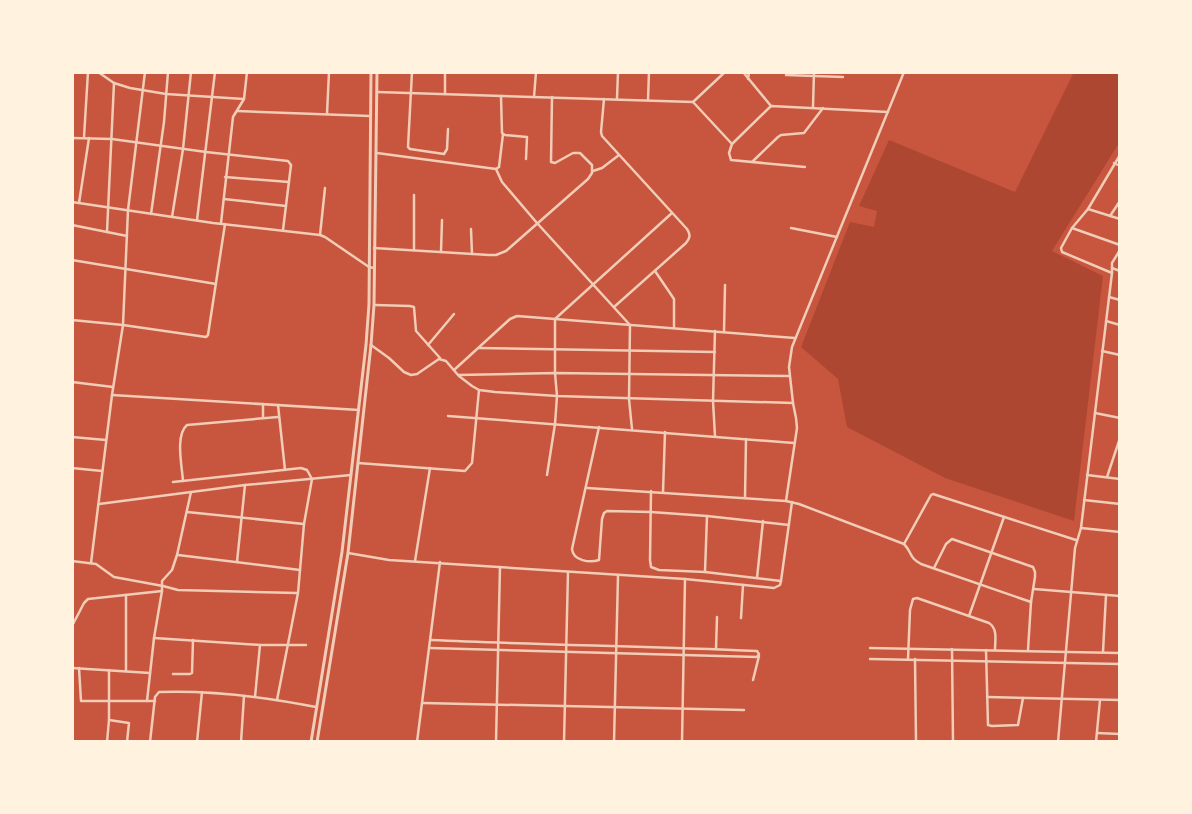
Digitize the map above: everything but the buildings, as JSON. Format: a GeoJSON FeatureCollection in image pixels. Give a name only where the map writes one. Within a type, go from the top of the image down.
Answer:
{"type":"FeatureCollection","features":[{"type":"Feature","properties":{"kind":"street"},"geometry":{"type":"LineString","coordinates":[[84,137],[88,72]]}},
{"type":"Feature","properties":{"kind":"street"},"geometry":{"type":"LineString","coordinates":[[98,72],[114,83],[142,90],[188,96],[244,99]]}},
{"type":"Feature","properties":{"kind":"street"},"geometry":{"type":"LineString","coordinates":[[91,563],[112,395],[123,325],[128,210],[145,72]]}},
{"type":"Feature","properties":{"kind":"street"},"geometry":{"type":"LineString","coordinates":[[151,214],[168,72]]}},
{"type":"Feature","properties":{"kind":"street"},"geometry":{"type":"LineString","coordinates":[[172,216],[183,149],[191,72]]}},
{"type":"Feature","properties":{"kind":"street"},"geometry":{"type":"LineString","coordinates":[[197,220],[215,72]]}},
{"type":"Feature","properties":{"kind":"street"},"geometry":{"type":"LineString","coordinates":[[72,320],[123,325],[203,338],[208,335],[223,224],[225,177],[233,117],[244,99],[247,72]]}},
{"type":"Feature","properties":{"kind":"street"},"geometry":{"type":"LineString","coordinates":[[327,114],[329,72]]}},
{"type":"Feature","properties":{"kind":"street"},"geometry":{"type":"LineString","coordinates":[[311,742],[342,552],[369,304],[370,72]]}},
{"type":"Feature","properties":{"kind":"street"},"geometry":{"type":"LineString","coordinates":[[317,742],[348,553],[371,346],[374,305],[377,72]]}},
{"type":"Feature","properties":{"kind":"street"},"geometry":{"type":"LineString","coordinates":[[412,72],[408,147],[410,149],[444,154],[447,149],[448,129]]}},
{"type":"Feature","properties":{"kind":"street"},"geometry":{"type":"LineString","coordinates":[[445,94],[446,72]]}},
{"type":"Feature","properties":{"kind":"street"},"geometry":{"type":"LineString","coordinates":[[534,97],[536,72]]}},
{"type":"Feature","properties":{"kind":"street"},"geometry":{"type":"LineString","coordinates":[[617,99],[618,72]]}},
{"type":"Feature","properties":{"kind":"street"},"geometry":{"type":"LineString","coordinates":[[648,100],[649,72]]}},
{"type":"Feature","properties":{"kind":"street"},"geometry":{"type":"LineString","coordinates":[[674,72],[684,72]]}},
{"type":"Feature","properties":{"kind":"street"},"geometry":{"type":"LineString","coordinates":[[693,102],[725,72]]}},
{"type":"Feature","properties":{"kind":"street"},"geometry":{"type":"LineString","coordinates":[[743,72],[771,106]]}},
{"type":"Feature","properties":{"kind":"street"},"geometry":{"type":"LineString","coordinates":[[748,79],[749,72]]}},
{"type":"Feature","properties":{"kind":"street"},"geometry":{"type":"LineString","coordinates":[[786,501],[797,422],[789,376],[790,358],[795,338],[904,72]]}},
{"type":"Feature","properties":{"kind":"street"},"geometry":{"type":"LineString","coordinates":[[812,107],[814,74]]}},
{"type":"Feature","properties":{"kind":"street"},"geometry":{"type":"LineString","coordinates":[[786,75],[814,74],[844,77]]}},
{"type":"Feature","properties":{"kind":"street"},"geometry":{"type":"LineString","coordinates":[[107,232],[114,83]]}},
{"type":"Feature","properties":{"kind":"street"},"geometry":{"type":"LineString","coordinates":[[377,92],[693,102],[732,144]]}},
{"type":"Feature","properties":{"kind":"street"},"geometry":{"type":"LineString","coordinates":[[377,153],[496,169],[500,167],[503,134],[501,96]]}},
{"type":"Feature","properties":{"kind":"street"},"geometry":{"type":"LineString","coordinates":[[552,97],[551,162],[555,164],[573,153],[580,152],[592,165],[593,171]]}},
{"type":"Feature","properties":{"kind":"street"},"geometry":{"type":"LineString","coordinates":[[604,99],[601,132],[605,140],[690,234],[689,239],[614,307]]}},
{"type":"Feature","properties":{"kind":"street"},"geometry":{"type":"LineString","coordinates":[[805,167],[731,160],[729,153],[732,144],[771,106],[888,112]]}},
{"type":"Feature","properties":{"kind":"street"},"geometry":{"type":"LineString","coordinates":[[752,162],[778,137],[804,133],[823,108]]}},
{"type":"Feature","properties":{"kind":"street"},"geometry":{"type":"LineString","coordinates":[[237,110],[370,116]]}},
{"type":"Feature","properties":{"kind":"street"},"geometry":{"type":"LineString","coordinates":[[503,134],[527,137],[526,159]]}},
{"type":"Feature","properties":{"kind":"street"},"geometry":{"type":"LineString","coordinates":[[72,138],[112,139],[289,162],[291,165],[283,230]]}},
{"type":"Feature","properties":{"kind":"street"},"geometry":{"type":"LineString","coordinates":[[79,203],[89,138]]}},
{"type":"Feature","properties":{"kind":"street"},"geometry":{"type":"LineString","coordinates":[[374,248],[501,254],[588,179],[593,171],[602,168],[619,155]]}},
{"type":"Feature","properties":{"kind":"street"},"geometry":{"type":"LineString","coordinates":[[1112,273],[1062,252],[1061,248],[1120,155]]}},
{"type":"Feature","properties":{"kind":"street"},"geometry":{"type":"LineString","coordinates":[[1114,163],[1120,166]]}},
{"type":"Feature","properties":{"kind":"street"},"geometry":{"type":"LineString","coordinates":[[496,169],[502,182],[537,223],[630,325],[629,399],[632,429]]}},
{"type":"Feature","properties":{"kind":"street"},"geometry":{"type":"LineString","coordinates":[[225,177],[289,182]]}},
{"type":"Feature","properties":{"kind":"street"},"geometry":{"type":"LineString","coordinates":[[320,235],[325,188]]}},
{"type":"Feature","properties":{"kind":"street"},"geometry":{"type":"LineString","coordinates":[[414,195],[414,250]]}},
{"type":"Feature","properties":{"kind":"street"},"geometry":{"type":"LineString","coordinates":[[224,199],[286,206]]}},
{"type":"Feature","properties":{"kind":"street"},"geometry":{"type":"LineString","coordinates":[[1110,216],[1120,201]]}},
{"type":"Feature","properties":{"kind":"street"},"geometry":{"type":"LineString","coordinates":[[72,202],[223,224],[320,235],[369,267],[374,268]]}},
{"type":"Feature","properties":{"kind":"street"},"geometry":{"type":"LineString","coordinates":[[1088,208],[1120,219]]}},
{"type":"Feature","properties":{"kind":"street"},"geometry":{"type":"LineString","coordinates":[[547,475],[556,424],[555,319],[672,213]]}},
{"type":"Feature","properties":{"kind":"street"},"geometry":{"type":"LineString","coordinates":[[441,252],[442,220]]}},
{"type":"Feature","properties":{"kind":"street"},"geometry":{"type":"LineString","coordinates":[[72,225],[127,236]]}},
{"type":"Feature","properties":{"kind":"street"},"geometry":{"type":"LineString","coordinates":[[791,228],[837,237]]}},
{"type":"Feature","properties":{"kind":"street"},"geometry":{"type":"LineString","coordinates":[[1072,228],[1120,245]]}},
{"type":"Feature","properties":{"kind":"street"},"geometry":{"type":"LineString","coordinates":[[471,229],[472,254]]}},
{"type":"Feature","properties":{"kind":"street"},"geometry":{"type":"LineString","coordinates":[[1058,742],[1076,540],[1081,528],[1112,263],[1120,250]]}},
{"type":"Feature","properties":{"kind":"street"},"geometry":{"type":"LineString","coordinates":[[72,260],[216,284]]}},
{"type":"Feature","properties":{"kind":"street"},"geometry":{"type":"LineString","coordinates":[[1112,268],[1120,270]]}},
{"type":"Feature","properties":{"kind":"street"},"geometry":{"type":"LineString","coordinates":[[655,271],[674,299],[674,328]]}},
{"type":"Feature","properties":{"kind":"street"},"geometry":{"type":"LineString","coordinates":[[724,332],[725,285]]}},
{"type":"Feature","properties":{"kind":"street"},"geometry":{"type":"LineString","coordinates":[[1109,297],[1120,300]]}},
{"type":"Feature","properties":{"kind":"street"},"geometry":{"type":"LineString","coordinates":[[374,305],[410,306],[414,308],[416,331],[458,375],[479,390],[629,399],[793,403]]}},
{"type":"Feature","properties":{"kind":"street"},"geometry":{"type":"LineString","coordinates":[[428,345],[454,314]]}},
{"type":"Feature","properties":{"kind":"street"},"geometry":{"type":"LineString","coordinates":[[454,370],[514,317],[523,316],[795,338]]}},
{"type":"Feature","properties":{"kind":"street"},"geometry":{"type":"LineString","coordinates":[[1106,321],[1120,325]]}},
{"type":"Feature","properties":{"kind":"street"},"geometry":{"type":"LineString","coordinates":[[715,331],[715,436]]}},
{"type":"Feature","properties":{"kind":"street"},"geometry":{"type":"LineString","coordinates":[[371,346],[389,358],[404,372],[411,375],[417,374],[436,360],[441,359]]}},
{"type":"Feature","properties":{"kind":"street"},"geometry":{"type":"LineString","coordinates":[[478,348],[715,352]]}},
{"type":"Feature","properties":{"kind":"street"},"geometry":{"type":"LineString","coordinates":[[1102,351],[1120,355]]}},
{"type":"Feature","properties":{"kind":"street"},"geometry":{"type":"LineString","coordinates":[[458,375],[555,373],[789,376]]}},
{"type":"Feature","properties":{"kind":"street"},"geometry":{"type":"LineString","coordinates":[[72,382],[114,387]]}},
{"type":"Feature","properties":{"kind":"street"},"geometry":{"type":"LineString","coordinates":[[358,463],[465,470],[469,468],[472,463],[479,390]]}},
{"type":"Feature","properties":{"kind":"street"},"geometry":{"type":"LineString","coordinates":[[112,395],[358,410]]}},
{"type":"Feature","properties":{"kind":"street"},"geometry":{"type":"LineString","coordinates":[[263,404],[263,417]]}},
{"type":"Feature","properties":{"kind":"street"},"geometry":{"type":"LineString","coordinates":[[278,405],[285,470]]}},
{"type":"Feature","properties":{"kind":"street"},"geometry":{"type":"LineString","coordinates":[[1095,413],[1120,418]]}},
{"type":"Feature","properties":{"kind":"street"},"geometry":{"type":"LineString","coordinates":[[448,416],[794,443]]}},
{"type":"Feature","properties":{"kind":"street"},"geometry":{"type":"LineString","coordinates":[[183,481],[180,438],[183,428],[187,425],[278,417]]}},
{"type":"Feature","properties":{"kind":"street"},"geometry":{"type":"LineString","coordinates":[[599,427],[572,550],[572,555],[577,559],[599,560],[602,519],[605,512],[612,510],[707,516],[789,525]]}},
{"type":"Feature","properties":{"kind":"street"},"geometry":{"type":"LineString","coordinates":[[663,492],[665,432]]}},
{"type":"Feature","properties":{"kind":"street"},"geometry":{"type":"LineString","coordinates":[[72,437],[106,440]]}},
{"type":"Feature","properties":{"kind":"street"},"geometry":{"type":"LineString","coordinates":[[1107,477],[1120,438]]}},
{"type":"Feature","properties":{"kind":"street"},"geometry":{"type":"LineString","coordinates":[[745,498],[746,439]]}},
{"type":"Feature","properties":{"kind":"street"},"geometry":{"type":"LineString","coordinates":[[72,468],[102,471]]}},
{"type":"Feature","properties":{"kind":"street"},"geometry":{"type":"LineString","coordinates":[[415,561],[430,468]]}},
{"type":"Feature","properties":{"kind":"street"},"geometry":{"type":"LineString","coordinates":[[173,482],[304,469],[307,470],[312,479],[304,524],[298,593],[277,700]]}},
{"type":"Feature","properties":{"kind":"street"},"geometry":{"type":"LineString","coordinates":[[99,504],[245,485],[351,475]]}},
{"type":"Feature","properties":{"kind":"street"},"geometry":{"type":"LineString","coordinates":[[1087,475],[1120,479]]}},
{"type":"Feature","properties":{"kind":"street"},"geometry":{"type":"LineString","coordinates":[[238,562],[245,485]]}},
{"type":"Feature","properties":{"kind":"street"},"geometry":{"type":"LineString","coordinates":[[586,488],[792,502],[839,518],[904,544],[908,548],[913,560],[1031,602]]}},
{"type":"Feature","properties":{"kind":"street"},"geometry":{"type":"LineString","coordinates":[[651,491],[651,567],[658,570],[705,572],[781,581]]}},
{"type":"Feature","properties":{"kind":"street"},"geometry":{"type":"LineString","coordinates":[[147,701],[154,638],[163,586],[162,580],[172,570],[177,555],[191,492]]}},
{"type":"Feature","properties":{"kind":"street"},"geometry":{"type":"LineString","coordinates":[[904,544],[933,494],[1076,540]]}},
{"type":"Feature","properties":{"kind":"street"},"geometry":{"type":"LineString","coordinates":[[1084,500],[1120,504]]}},
{"type":"Feature","properties":{"kind":"street"},"geometry":{"type":"LineString","coordinates":[[348,553],[371,558],[685,579],[774,588],[780,585],[781,581],[792,502]]}},
{"type":"Feature","properties":{"kind":"street"},"geometry":{"type":"LineString","coordinates":[[186,512],[304,524]]}},
{"type":"Feature","properties":{"kind":"street"},"geometry":{"type":"LineString","coordinates":[[705,572],[707,516]]}},
{"type":"Feature","properties":{"kind":"street"},"geometry":{"type":"LineString","coordinates":[[969,616],[1004,517]]}},
{"type":"Feature","properties":{"kind":"street"},"geometry":{"type":"LineString","coordinates":[[757,578],[764,521]]}},
{"type":"Feature","properties":{"kind":"street"},"geometry":{"type":"LineString","coordinates":[[1081,528],[1120,532]]}},
{"type":"Feature","properties":{"kind":"street"},"geometry":{"type":"LineString","coordinates":[[934,568],[950,539],[956,539],[1033,567],[1035,572],[1034,589],[1031,602],[1028,650]]}},
{"type":"Feature","properties":{"kind":"street"},"geometry":{"type":"LineString","coordinates":[[177,555],[300,570]]}},
{"type":"Feature","properties":{"kind":"street"},"geometry":{"type":"LineString","coordinates":[[72,561],[96,564],[114,577],[178,590],[298,593]]}},
{"type":"Feature","properties":{"kind":"street"},"geometry":{"type":"LineString","coordinates":[[417,742],[440,562]]}},
{"type":"Feature","properties":{"kind":"street"},"geometry":{"type":"LineString","coordinates":[[496,742],[500,567]]}},
{"type":"Feature","properties":{"kind":"street"},"geometry":{"type":"LineString","coordinates":[[564,742],[568,572]]}},
{"type":"Feature","properties":{"kind":"street"},"geometry":{"type":"LineString","coordinates":[[614,742],[618,575]]}},
{"type":"Feature","properties":{"kind":"street"},"geometry":{"type":"LineString","coordinates":[[682,742],[685,579]]}},
{"type":"Feature","properties":{"kind":"street"},"geometry":{"type":"LineString","coordinates":[[741,618],[743,585]]}},
{"type":"Feature","properties":{"kind":"street"},"geometry":{"type":"LineString","coordinates":[[1034,589],[1120,596]]}},
{"type":"Feature","properties":{"kind":"street"},"geometry":{"type":"LineString","coordinates":[[72,626],[88,599],[162,591]]}},
{"type":"Feature","properties":{"kind":"street"},"geometry":{"type":"LineString","coordinates":[[126,594],[126,671]]}},
{"type":"Feature","properties":{"kind":"street"},"geometry":{"type":"LineString","coordinates":[[1103,652],[1106,595]]}},
{"type":"Feature","properties":{"kind":"street"},"geometry":{"type":"LineString","coordinates":[[908,659],[910,610],[913,599],[920,599],[989,623],[995,630],[995,650]]}},
{"type":"Feature","properties":{"kind":"street"},"geometry":{"type":"LineString","coordinates":[[716,649],[717,617]]}},
{"type":"Feature","properties":{"kind":"street"},"geometry":{"type":"LineString","coordinates":[[154,638],[306,645]]}},
{"type":"Feature","properties":{"kind":"street"},"geometry":{"type":"LineString","coordinates":[[173,674],[192,673],[193,640]]}},
{"type":"Feature","properties":{"kind":"street"},"geometry":{"type":"LineString","coordinates":[[431,640],[566,646],[684,647],[757,651],[759,656],[753,680]]}},
{"type":"Feature","properties":{"kind":"street"},"geometry":{"type":"LineString","coordinates":[[255,697],[260,644]]}},
{"type":"Feature","properties":{"kind":"street"},"geometry":{"type":"LineString","coordinates":[[430,648],[566,653],[759,656]]}},
{"type":"Feature","properties":{"kind":"street"},"geometry":{"type":"LineString","coordinates":[[870,648],[1120,653]]}},
{"type":"Feature","properties":{"kind":"street"},"geometry":{"type":"LineString","coordinates":[[952,649],[953,742]]}},
{"type":"Feature","properties":{"kind":"street"},"geometry":{"type":"LineString","coordinates":[[986,650],[987,723],[992,726],[1018,725],[1023,698]]}},
{"type":"Feature","properties":{"kind":"street"},"geometry":{"type":"LineString","coordinates":[[870,659],[1120,664]]}},
{"type":"Feature","properties":{"kind":"street"},"geometry":{"type":"LineString","coordinates":[[915,659],[916,742]]}},
{"type":"Feature","properties":{"kind":"street"},"geometry":{"type":"LineString","coordinates":[[72,668],[150,673]]}},
{"type":"Feature","properties":{"kind":"street"},"geometry":{"type":"LineString","coordinates":[[79,668],[80,701],[155,701]]}},
{"type":"Feature","properties":{"kind":"street"},"geometry":{"type":"LineString","coordinates":[[107,742],[110,720],[109,670]]}},
{"type":"Feature","properties":{"kind":"street"},"geometry":{"type":"LineString","coordinates":[[150,742],[156,694],[159,692],[202,692],[255,697],[316,707]]}},
{"type":"Feature","properties":{"kind":"street"},"geometry":{"type":"LineString","coordinates":[[196,742],[202,692]]}},
{"type":"Feature","properties":{"kind":"street"},"geometry":{"type":"LineString","coordinates":[[241,742],[244,696]]}},
{"type":"Feature","properties":{"kind":"street"},"geometry":{"type":"LineString","coordinates":[[987,697],[1120,700]]}},
{"type":"Feature","properties":{"kind":"street"},"geometry":{"type":"LineString","coordinates":[[1096,742],[1100,700]]}},
{"type":"Feature","properties":{"kind":"street"},"geometry":{"type":"LineString","coordinates":[[423,703],[744,710]]}},
{"type":"Feature","properties":{"kind":"street"},"geometry":{"type":"LineString","coordinates":[[110,720],[128,724],[127,742]]}},
{"type":"Feature","properties":{"kind":"street"},"geometry":{"type":"LineString","coordinates":[[1097,733],[1120,734]]}},
{"type":"Feature","properties":{"kind":"shaded area"},"geometry":{"type":"Polygon","coordinates":[[[1074,72],[1120,73],[1119,143],[1052,251],[1103,276],[1074,521],[945,478],[847,427],[838,379],[801,347],[850,222],[874,227],[877,211],[859,206],[889,140],[1015,192],[1074,72]]]}}]}
